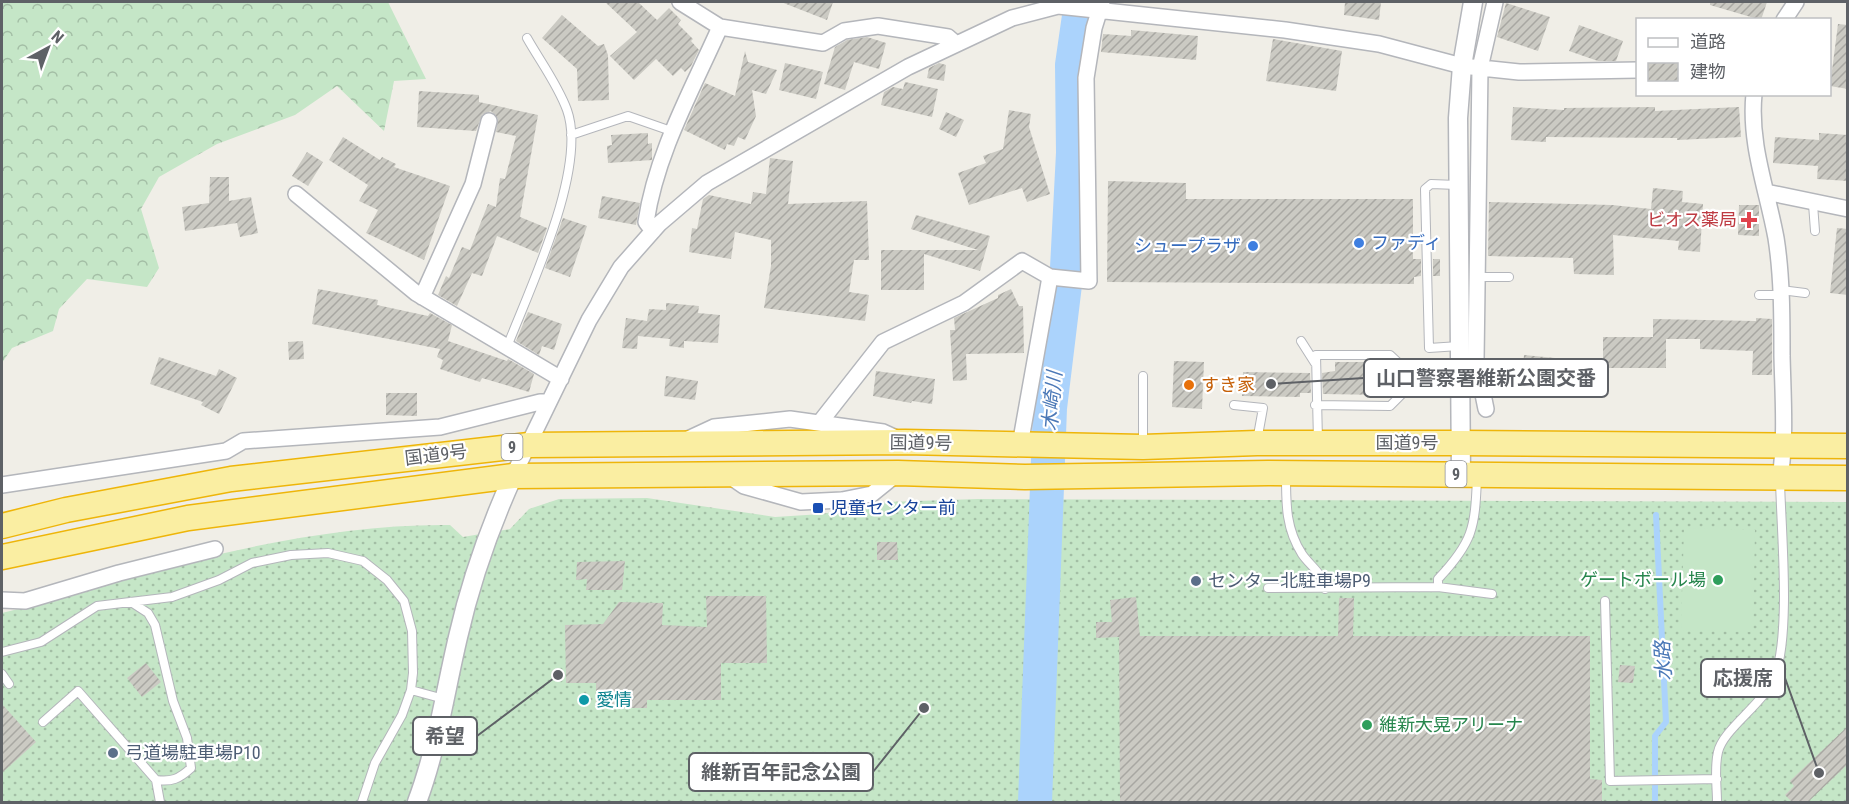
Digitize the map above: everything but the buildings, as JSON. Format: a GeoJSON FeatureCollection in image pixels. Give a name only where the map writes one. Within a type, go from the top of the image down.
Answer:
{"type":"FeatureCollection","features":[{"type":"Feature","properties":{"kind":"highway","name":"国道9号"},"geometry":{"type":"LineString","coordinates":[[2,526],[66,510],[231,479],[529,445],[905,442],[1143,447],[1257,443],[1461,442],[1848,446]]}},
{"type":"Feature","properties":{"kind":"highway","name":"国道9号"},"geometry":{"type":"LineString","coordinates":[[2,557],[188,518],[513,476],[898,473],[1025,477],[1469,474],[1848,478]]}},
{"type":"Feature","properties":{"kind":"street"},"geometry":{"type":"LineString","coordinates":[[680,2],[720,27],[823,43],[844,31],[878,26],[948,37],[956,44]]}},
{"type":"Feature","properties":{"kind":"street"},"geometry":{"type":"LineString","coordinates":[[1469,474],[1461,442],[1460,346],[1469,276],[1473,2]]}},
{"type":"Feature","properties":{"kind":"street"},"geometry":{"type":"LineString","coordinates":[[1486,409],[1476,360],[1459,185],[1458,118],[1471,67],[1495,2]]}},
{"type":"Feature","properties":{"kind":"street"},"geometry":{"type":"LineString","coordinates":[[1785,18],[1796,2]]}},
{"type":"Feature","properties":{"kind":"street"},"geometry":{"type":"LineString","coordinates":[[417,802],[432,756],[458,634],[486,535],[513,476],[589,320],[621,267],[653,231],[707,183],[908,67],[1012,18],[1059,4],[1101,6],[1308,33],[1378,44],[1471,67],[1519,72],[1636,70]]}},
{"type":"Feature","properties":{"kind":"street"},"geometry":{"type":"LineString","coordinates":[[821,422],[883,342],[964,303],[1022,261],[1050,277],[1089,281],[1086,78],[1094,28],[1101,6]]}},
{"type":"Feature","properties":{"kind":"street"},"geometry":{"type":"LineString","coordinates":[[653,231],[646,222],[650,198],[674,132],[720,27]]}},
{"type":"Feature","properties":{"kind":"street"},"geometry":{"type":"LineString","coordinates":[[1754,96],[1751,121],[1757,160],[1776,239],[1781,293],[1784,447],[1780,478]]}},
{"type":"Feature","properties":{"kind":"street"},"geometry":{"type":"LineString","coordinates":[[422,297],[473,184],[489,122]]}},
{"type":"Feature","properties":{"kind":"street"},"geometry":{"type":"LineString","coordinates":[[1766,192],[1813,204],[1848,209]]}},
{"type":"Feature","properties":{"kind":"street"},"geometry":{"type":"LineString","coordinates":[[296,194],[422,297],[561,379]]}},
{"type":"Feature","properties":{"kind":"street"},"geometry":{"type":"LineString","coordinates":[[1025,445],[1050,277]]}},
{"type":"Feature","properties":{"kind":"street"},"geometry":{"type":"LineString","coordinates":[[2,485],[217,452],[243,441],[441,427],[474,421],[533,403],[549,402]]}},
{"type":"Feature","properties":{"kind":"street"},"geometry":{"type":"LineString","coordinates":[[678,444],[714,427],[790,419],[883,432],[905,442]]}},
{"type":"Feature","properties":{"kind":"street"},"geometry":{"type":"LineString","coordinates":[[2,600],[26,601],[119,573],[216,549]]}},
{"type":"Feature","properties":{"kind":"lane"},"geometry":{"type":"LineString","coordinates":[[507,347],[561,202],[572,146],[567,111],[527,38]]}},
{"type":"Feature","properties":{"kind":"lane"},"geometry":{"type":"LineString","coordinates":[[571,135],[628,116],[674,132]]}},
{"type":"Feature","properties":{"kind":"lane"},"geometry":{"type":"LineString","coordinates":[[1459,185],[1431,184],[1425,189],[1424,214],[1429,348],[1460,346]]}},
{"type":"Feature","properties":{"kind":"lane"},"geometry":{"type":"LineString","coordinates":[[1813,204],[1815,231]]}},
{"type":"Feature","properties":{"kind":"lane"},"geometry":{"type":"LineString","coordinates":[[1469,276],[1509,277]]}},
{"type":"Feature","properties":{"kind":"lane"},"geometry":{"type":"LineString","coordinates":[[1759,295],[1805,293]]}},
{"type":"Feature","properties":{"kind":"lane"},"geometry":{"type":"LineString","coordinates":[[1301,341],[1316,365]]}},
{"type":"Feature","properties":{"kind":"lane"},"geometry":{"type":"LineString","coordinates":[[1315,405],[1390,406],[1403,393],[1404,368],[1390,355],[1316,356],[1315,405],[1318,443]]}},
{"type":"Feature","properties":{"kind":"lane"},"geometry":{"type":"LineString","coordinates":[[1143,376],[1143,447]]}},
{"type":"Feature","properties":{"kind":"lane"},"geometry":{"type":"LineString","coordinates":[[1234,405],[1263,408],[1257,443]]}},
{"type":"Feature","properties":{"kind":"lane"},"geometry":{"type":"LineString","coordinates":[[1286,474],[1286,512],[1289,530],[1302,555],[1325,581],[1325,589]]}},
{"type":"Feature","properties":{"kind":"lane"},"geometry":{"type":"LineString","coordinates":[[1438,588],[1438,579],[1459,557],[1470,537],[1475,518],[1469,474]]}},
{"type":"Feature","properties":{"kind":"lane"},"geometry":{"type":"LineString","coordinates":[[1717,802],[1718,750],[1726,737],[1766,694],[1775,675],[1780,653],[1783,614],[1780,478]]}},
{"type":"Feature","properties":{"kind":"lane"},"geometry":{"type":"LineString","coordinates":[[2,652],[41,642],[97,606],[182,594],[252,563],[291,555],[328,553],[363,561],[387,580],[404,601],[412,631],[411,690],[402,716],[375,764],[362,802]]}},
{"type":"Feature","properties":{"kind":"lane"},"geometry":{"type":"LineString","coordinates":[[1268,588],[1438,588],[1492,594]]}},
{"type":"Feature","properties":{"kind":"lane"},"geometry":{"type":"LineString","coordinates":[[1605,601],[1610,781],[1717,779]]}},
{"type":"Feature","properties":{"kind":"lane"},"geometry":{"type":"LineString","coordinates":[[131,602],[148,613],[155,625],[173,701],[191,757],[191,768],[183,776],[172,782],[156,780]]}},
{"type":"Feature","properties":{"kind":"lane"},"geometry":{"type":"LineString","coordinates":[[2,674],[9,684]]}},
{"type":"Feature","properties":{"kind":"lane"},"geometry":{"type":"LineString","coordinates":[[411,690],[444,699]]}},
{"type":"Feature","properties":{"kind":"lane"},"geometry":{"type":"LineString","coordinates":[[43,722],[78,691],[156,780],[160,802]]}},
{"type":"Feature","properties":{"kind":"green space"},"geometry":{"type":"Polygon","coordinates":[[[2,2],[388,2],[426,79],[394,81],[384,131],[337,86],[295,115],[217,144],[159,177],[141,209],[159,268],[147,287],[87,279],[59,309],[53,331],[12,348],[2,363],[2,2]]]}},
{"type":"Feature","properties":{"kind":"green space"},"geometry":{"type":"Polygon","coordinates":[[[647,498],[775,517],[822,514],[887,502],[978,499],[1847,502],[1847,802],[2,802],[2,613],[178,564],[245,548],[347,531],[416,525],[450,525],[463,537],[510,529],[529,509],[559,499],[647,498]]]}},
{"type":"Feature","properties":{"kind":"green space","name":"ゲートボール場"},"geometry":{"type":"Polygon","coordinates":[[[1684,528],[1755,530],[1753,632],[1681,630],[1684,528]]]}},
{"type":"Feature","properties":{"kind":"waterway","name":"木崎川"},"geometry":{"type":"LineString","coordinates":[[1035,802],[1050,408],[1067,268],[1073,153],[1072,65],[1081,2]]}},
{"type":"Feature","properties":{"kind":"waterway","name":"水路"},"geometry":{"type":"LineString","coordinates":[[1655,802],[1655,736],[1666,722],[1656,515]]}},
{"type":"Feature","properties":{"kind":"place","name":"ビオス薬局"},"geometry":{"type":"Point","coordinates":[1749,220]}},
{"type":"Feature","properties":{"kind":"place","name":"ファディ"},"geometry":{"type":"Point","coordinates":[1359,243]}},
{"type":"Feature","properties":{"kind":"place","name":"シュープラザ"},"geometry":{"type":"Point","coordinates":[1253,246]}},
{"type":"Feature","properties":{"kind":"place","name":"山口警察署維新公園交番"},"geometry":{"type":"Point","coordinates":[1271,384]}},
{"type":"Feature","properties":{"kind":"place","name":"すき家"},"geometry":{"type":"Point","coordinates":[1189,385]}},
{"type":"Feature","properties":{"kind":"place","name":"児童センター前"},"geometry":{"type":"Point","coordinates":[818,508]}},
{"type":"Feature","properties":{"kind":"place","name":"ゲートボール場"},"geometry":{"type":"Point","coordinates":[1718,580]}},
{"type":"Feature","properties":{"kind":"place","name":"センター北駐車場P9"},"geometry":{"type":"Point","coordinates":[1196,581]}},
{"type":"Feature","properties":{"kind":"place","name":"希望"},"geometry":{"type":"Point","coordinates":[558,675]}},
{"type":"Feature","properties":{"kind":"place","name":"愛情"},"geometry":{"type":"Point","coordinates":[584,700]}},
{"type":"Feature","properties":{"kind":"place","name":"維新百年記念公園"},"geometry":{"type":"Point","coordinates":[924,708]}},
{"type":"Feature","properties":{"kind":"place","name":"維新大晃アリーナ"},"geometry":{"type":"Point","coordinates":[1367,725]}},
{"type":"Feature","properties":{"kind":"place","name":"弓道場駐車場P10"},"geometry":{"type":"Point","coordinates":[113,753]}},
{"type":"Feature","properties":{"kind":"place","name":"応援席"},"geometry":{"type":"Point","coordinates":[1819,773]}}]}
